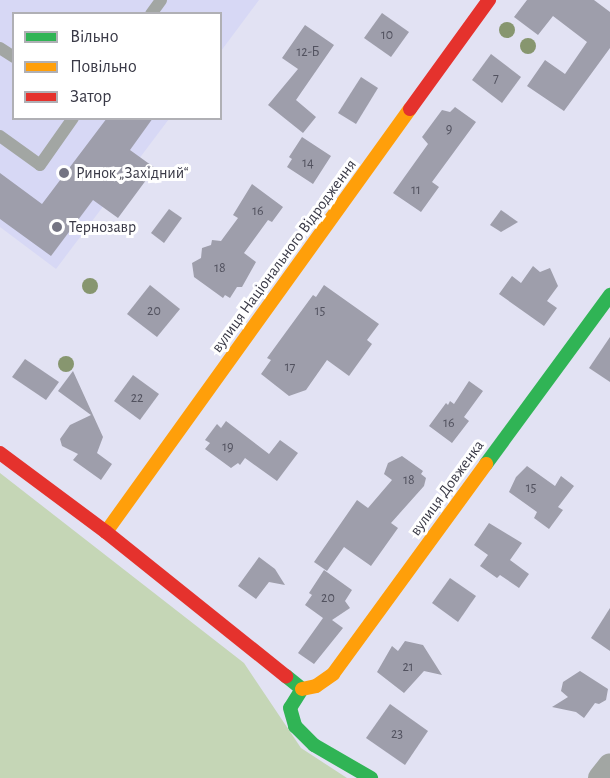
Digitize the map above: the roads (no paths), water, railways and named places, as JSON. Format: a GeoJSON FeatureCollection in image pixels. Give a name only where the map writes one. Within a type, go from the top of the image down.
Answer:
{"type":"FeatureCollection","features":[{"type":"Feature","properties":{"kind":"street","name":"вулиця Національного Відродження"},"geometry":{"type":"LineString","coordinates":[[106,532],[489,0]]}},
{"type":"Feature","properties":{"kind":"street","name":"вулиця Довженка"},"geometry":{"type":"LineString","coordinates":[[302,689],[315,686],[333,674],[610,295]]}},
{"type":"Feature","properties":{"kind":"street"},"geometry":{"type":"LineString","coordinates":[[0,453],[106,532],[302,689],[290,708],[295,726],[314,745],[371,778]]}},
{"type":"Feature","properties":{"kind":"street"},"geometry":{"type":"LineString","coordinates":[[600,778],[610,765]]}},
{"type":"Feature","properties":{"kind":"lane"},"geometry":{"type":"LineString","coordinates":[[0,136],[40,165],[72,120]]}},
{"type":"Feature","properties":{"kind":"place","name":"Ринок „Західний“"},"geometry":{"type":"Point","coordinates":[64,173]}},
{"type":"Feature","properties":{"kind":"place","name":"Тернозавр"},"geometry":{"type":"Point","coordinates":[57,227]}}]}
